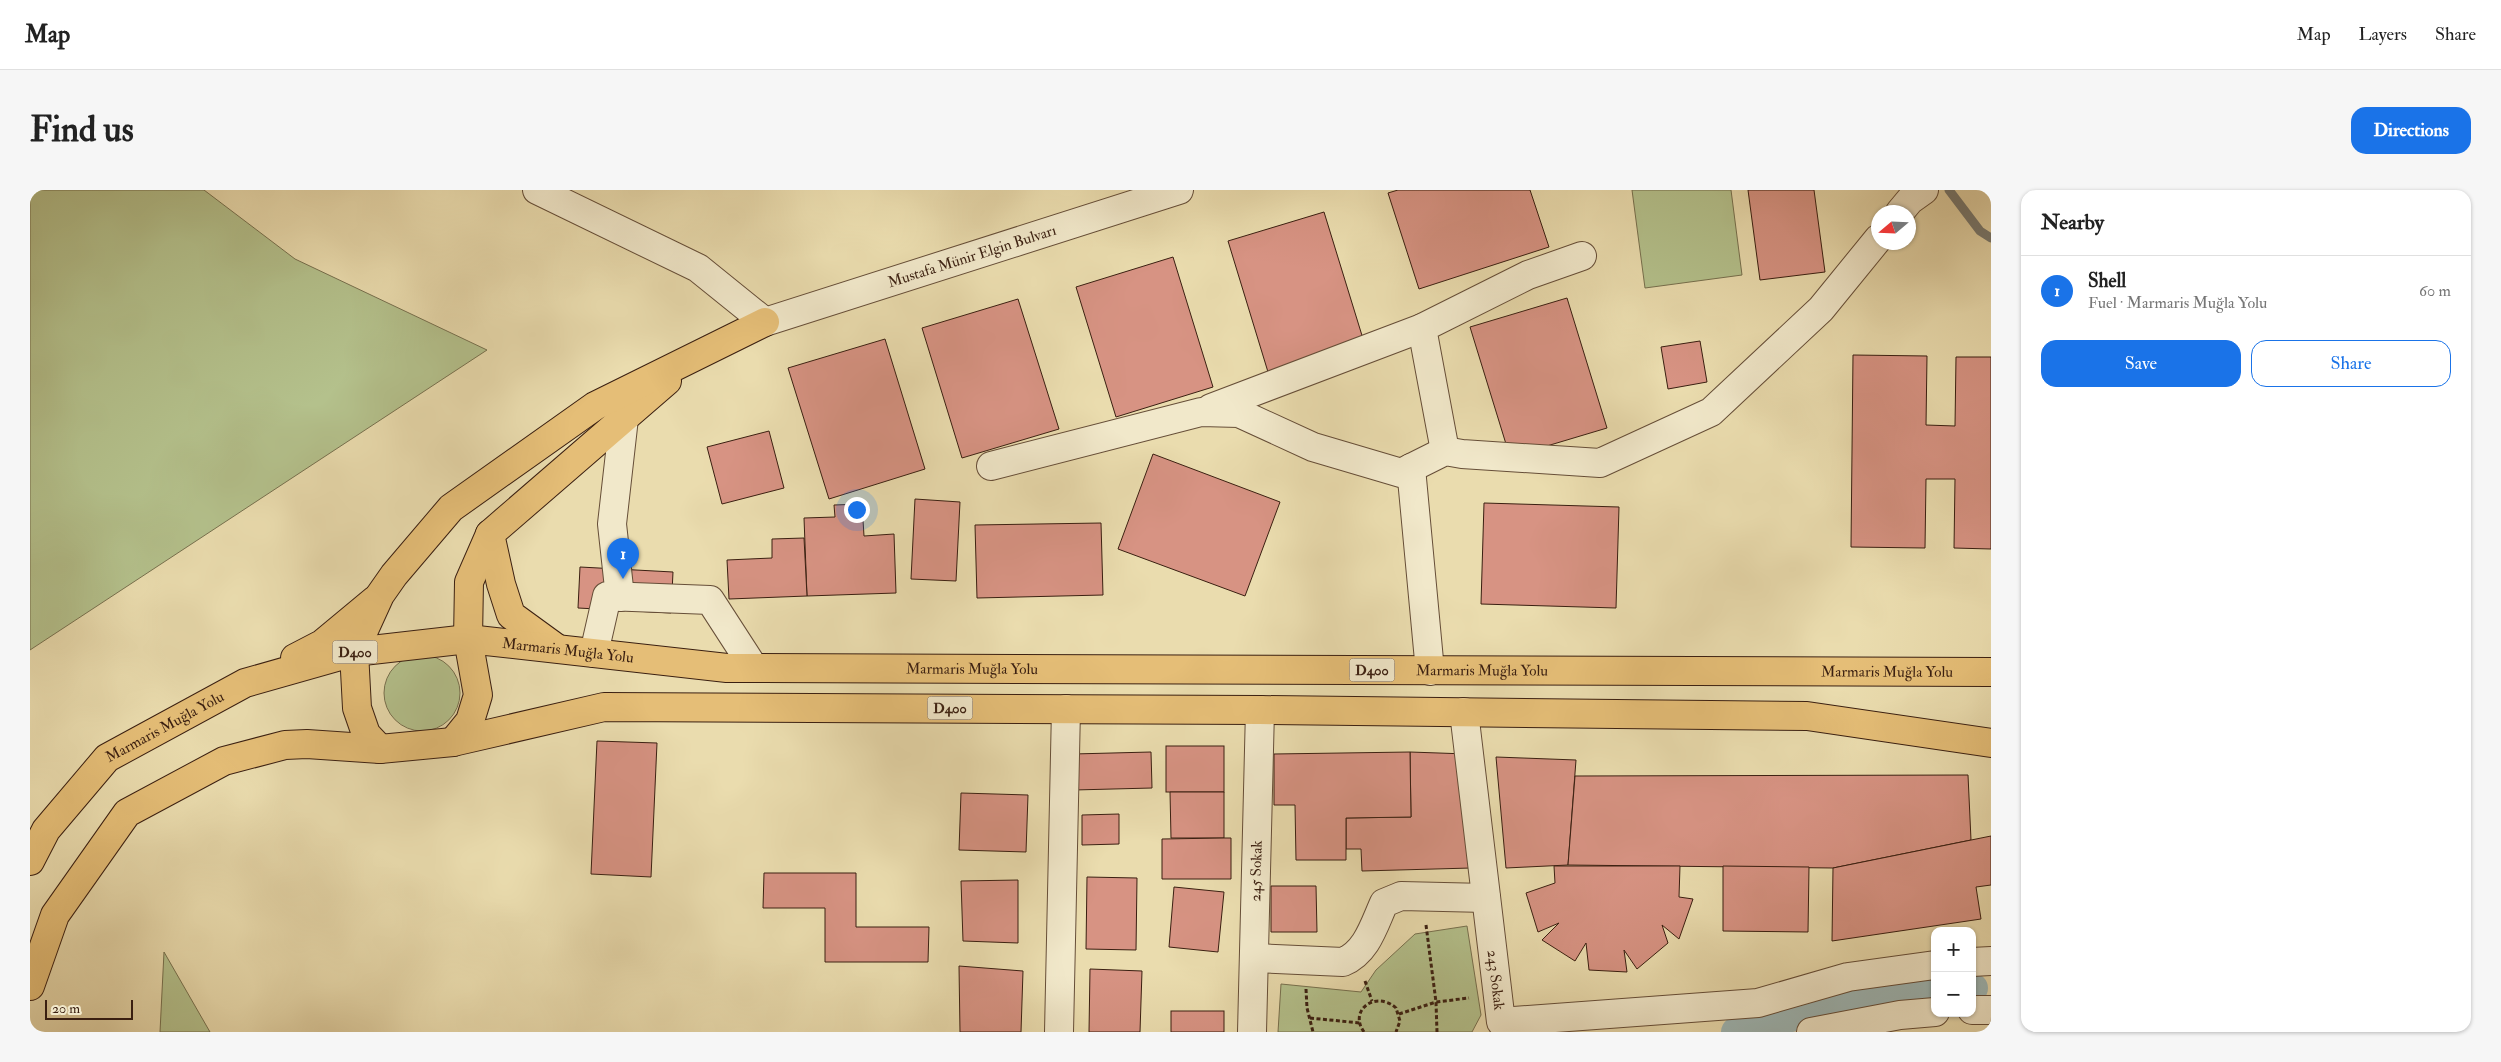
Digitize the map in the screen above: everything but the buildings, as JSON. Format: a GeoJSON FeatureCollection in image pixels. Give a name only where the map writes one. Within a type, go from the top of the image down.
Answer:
{"type":"FeatureCollection","features":[{"type":"Feature","properties":{"kind":"highway"},"geometry":{"type":"LineString","coordinates":[[380,749],[366,734],[357,708],[354,652],[380,595],[394,575],[451,508],[595,406],[765,322]]}},
{"type":"Feature","properties":{"kind":"highway"},"geometry":{"type":"LineString","coordinates":[[453,742],[470,721],[478,694],[468,639],[469,582],[490,534],[697,356]]}},
{"type":"Feature","properties":{"kind":"highway"},"geometry":{"type":"LineString","coordinates":[[490,534],[501,584],[511,615],[557,648]]}},
{"type":"Feature","properties":{"kind":"highway"},"geometry":{"type":"LineString","coordinates":[[245,683],[322,644],[380,595]]}},
{"type":"Feature","properties":{"kind":"highway","name":"Marmaris Muğla Yolu"},"geometry":{"type":"LineString","coordinates":[[30,861],[46,830],[107,758],[245,683],[354,652],[468,639],[727,668],[1991,672]]}},
{"type":"Feature","properties":{"kind":"highway","name":"D400"},"geometry":{"type":"LineString","coordinates":[[30,986],[55,915],[127,813],[224,761],[285,745],[307,744],[380,749],[453,742],[604,707],[1260,710],[1807,716],[1991,743]]}},
{"type":"Feature","properties":{"kind":"street"},"geometry":{"type":"LineString","coordinates":[[537,190],[698,268],[765,322]]}},
{"type":"Feature","properties":{"kind":"street","name":"Mustafa Münir Elgin Bulvarı"},"geometry":{"type":"LineString","coordinates":[[765,322],[1179,190]]}},
{"type":"Feature","properties":{"kind":"street"},"geometry":{"type":"LineString","coordinates":[[1906,205],[1924,190]]}},
{"type":"Feature","properties":{"kind":"street"},"geometry":{"type":"LineString","coordinates":[[1201,412],[1239,413],[1313,447],[1401,473],[1445,451],[1462,454],[1600,463],[1711,412],[1821,309],[1871,248]]}},
{"type":"Feature","properties":{"kind":"street"},"geometry":{"type":"LineString","coordinates":[[991,466],[1201,412],[1422,328],[1528,275],[1582,256]]}},
{"type":"Feature","properties":{"kind":"street"},"geometry":{"type":"LineString","coordinates":[[1422,328],[1445,451]]}},
{"type":"Feature","properties":{"kind":"street"},"geometry":{"type":"LineString","coordinates":[[620,597],[612,524],[624,418]]}},
{"type":"Feature","properties":{"kind":"street"},"geometry":{"type":"LineString","coordinates":[[1410,468],[1430,670]]}},
{"type":"Feature","properties":{"kind":"street"},"geometry":{"type":"LineString","coordinates":[[594,653],[607,596],[710,600],[754,668]]}},
{"type":"Feature","properties":{"kind":"street"},"geometry":{"type":"LineString","coordinates":[[1059,1032],[1066,709]]}},
{"type":"Feature","properties":{"kind":"street","name":"245 Sokak"},"geometry":{"type":"LineString","coordinates":[[1252,1032],[1260,710]]}},
{"type":"Feature","properties":{"kind":"street","name":"243 Sokak"},"geometry":{"type":"LineString","coordinates":[[1464,712],[1497,995],[1497,1027],[1758,1003],[1848,977],[1931,966]]}},
{"type":"Feature","properties":{"kind":"street"},"geometry":{"type":"LineString","coordinates":[[1254,958],[1344,962],[1352,959],[1366,942],[1384,903],[1401,896],[1486,898]]}},
{"type":"Feature","properties":{"kind":"street"},"geometry":{"type":"LineString","coordinates":[[1976,962],[1991,961]]}},
{"type":"Feature","properties":{"kind":"street"},"geometry":{"type":"LineString","coordinates":[[1976,1010],[1991,1010]]}},
{"type":"Feature","properties":{"kind":"street"},"geometry":{"type":"LineString","coordinates":[[1811,1032],[1900,1015],[1931,1012]]}},
{"type":"Feature","properties":{"kind":"path"},"geometry":{"type":"LineString","coordinates":[[1422,896],[1436,1002],[1438,1032]]}},
{"type":"Feature","properties":{"kind":"path"},"geometry":{"type":"LineString","coordinates":[[1305,960],[1306,1008],[1313,1032]]}},
{"type":"Feature","properties":{"kind":"path"},"geometry":{"type":"LineString","coordinates":[[1399,1014],[1436,1002],[1497,995]]}},
{"type":"Feature","properties":{"kind":"path"},"geometry":{"type":"LineString","coordinates":[[1364,1032],[1360,1023],[1362,1010],[1372,1001],[1379,1000],[1391,1003],[1399,1014],[1400,1021],[1396,1032]]}},
{"type":"Feature","properties":{"kind":"path"},"geometry":{"type":"LineString","coordinates":[[1310,1018],[1360,1023]]}},
{"type":"Feature","properties":{"kind":"green space"},"geometry":{"type":"Polygon","coordinates":[[[30,190],[204,190],[295,259],[487,350],[30,650],[30,190]]]}},
{"type":"Feature","properties":{"kind":"green space"},"geometry":{"type":"Polygon","coordinates":[[[1632,190],[1731,190],[1742,275],[1645,288],[1632,190]]]}},
{"type":"Feature","properties":{"kind":"green space"},"geometry":{"type":"Polygon","coordinates":[[[430,655],[443,661],[454,672],[460,685],[458,708],[443,725],[430,731],[414,731],[401,725],[386,708],[384,685],[390,672],[407,657],[430,655]]]}},
{"type":"Feature","properties":{"kind":"green space"},"geometry":{"type":"Polygon","coordinates":[[[1467,926],[1481,1015],[1472,1032],[1278,1032],[1281,984],[1361,992],[1376,970],[1415,934],[1467,926]]]}},
{"type":"Feature","properties":{"kind":"green space"},"geometry":{"type":"Polygon","coordinates":[[[164,952],[210,1032],[160,1032],[164,952]]]}},
{"type":"Feature","properties":{"kind":"waterway"},"geometry":{"type":"LineString","coordinates":[[1949,190],[1980,231],[1991,238]]}},
{"type":"Feature","properties":{"kind":"waterway"},"geometry":{"type":"LineString","coordinates":[[1736,1032],[1872,995],[1931,989]]}},
{"type":"Feature","properties":{"kind":"place","name":"Shell"},"geometry":{"type":"Point","coordinates":[623,579]}}]}
